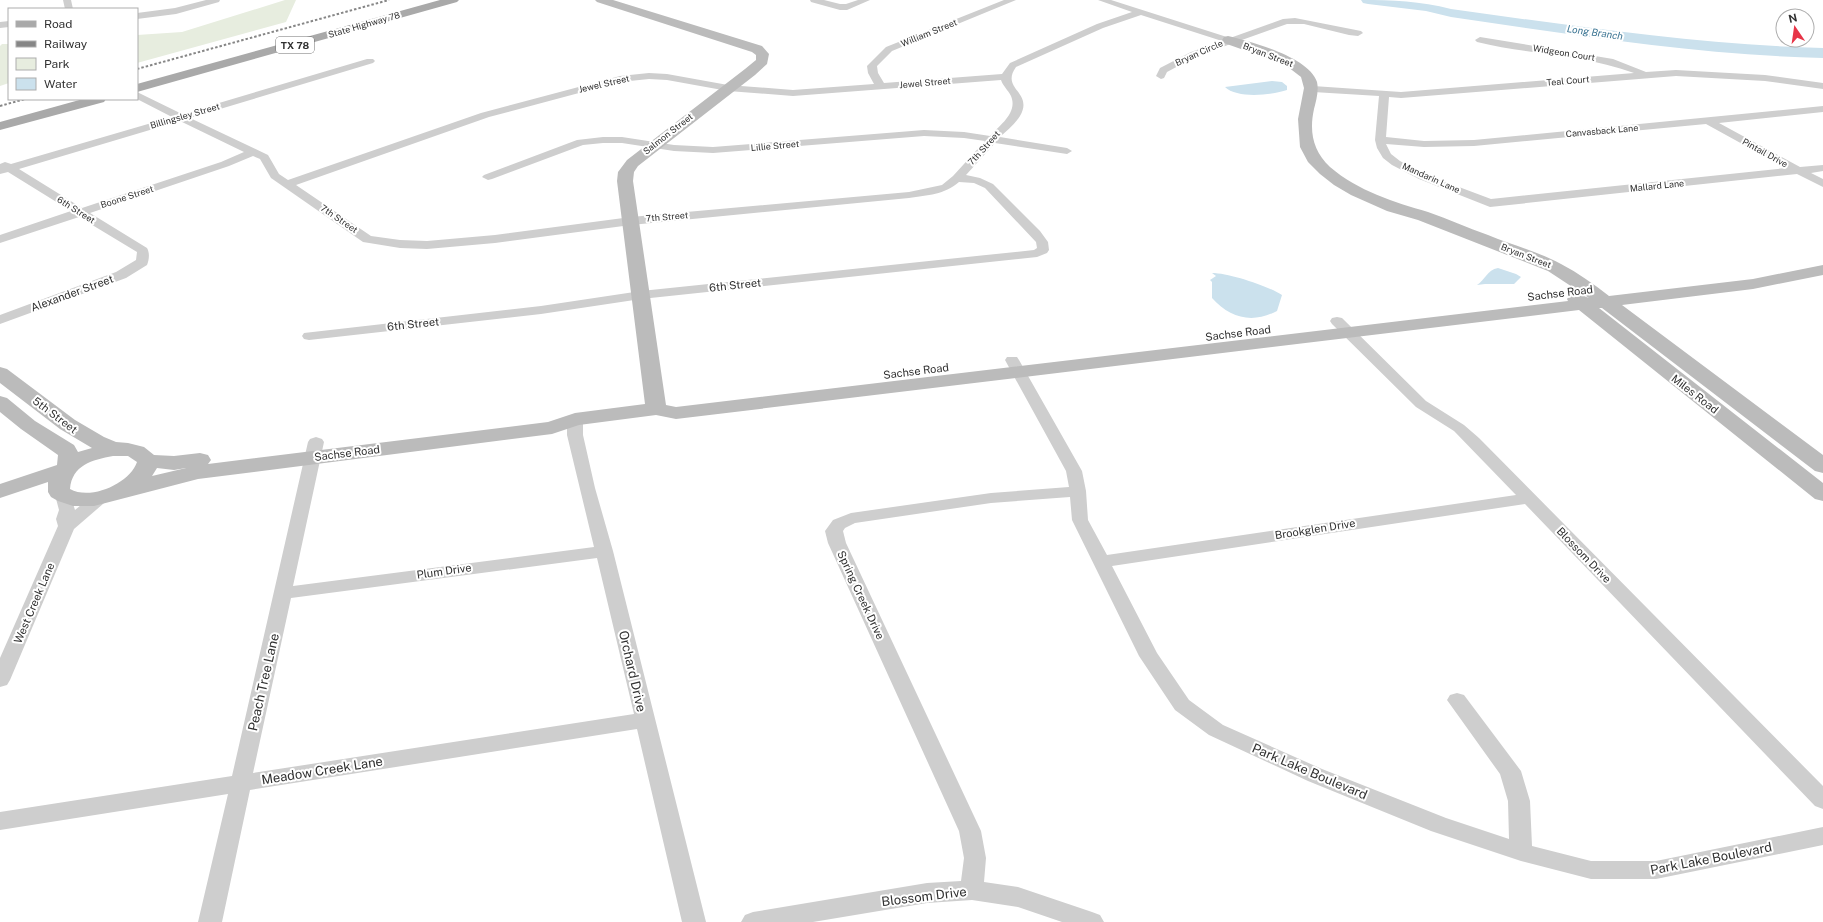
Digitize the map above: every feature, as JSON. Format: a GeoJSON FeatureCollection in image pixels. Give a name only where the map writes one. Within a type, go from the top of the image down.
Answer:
{"type":"FeatureCollection","features":[{"type":"Feature","properties":{"kind":"main road","name":"State Highway 78"},"geometry":{"type":"LineString","coordinates":[[138,79],[426,0]]}},
{"type":"Feature","properties":{"kind":"main road","name":"State Highway 78"},"geometry":{"type":"LineString","coordinates":[[138,88],[453,0]]}},
{"type":"Feature","properties":{"kind":"main road","name":"Salmon Street"},"geometry":{"type":"LineString","coordinates":[[601,0],[758,49],[763,54],[762,61],[750,72],[654,145],[632,163],[626,172],[625,181],[656,409]]}},
{"type":"Feature","properties":{"kind":"main road","name":"Bryan Street"},"geometry":{"type":"LineString","coordinates":[[1228,40],[1273,55],[1294,65],[1307,75],[1312,89],[1304,123],[1307,147],[1325,172],[1369,198],[1412,214],[1423,216],[1554,267],[1587,297]]}},
{"type":"Feature","properties":{"kind":"main road"},"geometry":{"type":"LineString","coordinates":[[235,52],[248,58]]}},
{"type":"Feature","properties":{"kind":"main road"},"geometry":{"type":"LineString","coordinates":[[0,117],[60,100]]}},
{"type":"Feature","properties":{"kind":"main road"},"geometry":{"type":"LineString","coordinates":[[0,126],[95,100]]}},
{"type":"Feature","properties":{"kind":"main road","name":"Bryan Street"},"geometry":{"type":"LineString","coordinates":[[1412,214],[1415,220],[1535,268],[1587,297]]}},
{"type":"Feature","properties":{"kind":"main road","name":"Sachse Road"},"geometry":{"type":"LineString","coordinates":[[148,461],[174,463],[552,428],[575,419],[656,409],[676,413],[1015,366],[1342,326],[1406,326],[1587,297],[1709,274],[1823,269]]}},
{"type":"Feature","properties":{"kind":"main road","name":"Miles Road"},"geometry":{"type":"LineString","coordinates":[[1587,297],[1823,466]]}},
{"type":"Feature","properties":{"kind":"main road","name":"Miles Road"},"geometry":{"type":"LineString","coordinates":[[1587,297],[1823,494]]}},
{"type":"Feature","properties":{"kind":"main road","name":"5th Street"},"geometry":{"type":"LineString","coordinates":[[0,373],[68,427],[92,441],[114,449]]}},
{"type":"Feature","properties":{"kind":"main road","name":"5th Street"},"geometry":{"type":"LineString","coordinates":[[0,402],[28,425],[66,450],[69,456],[66,468]]}},
{"type":"Feature","properties":{"kind":"main road"},"geometry":{"type":"LineString","coordinates":[[0,491],[66,468],[81,459],[114,449],[135,451],[143,455],[148,461],[147,468],[142,476],[112,494]]}},
{"type":"Feature","properties":{"kind":"main road","name":"Sachse Road"},"geometry":{"type":"LineString","coordinates":[[61,494],[72,499],[87,500],[198,472],[315,450]]}},
{"type":"Feature","properties":{"kind":"main road"},"geometry":{"type":"LineString","coordinates":[[0,491],[8,493],[26,492],[61,494],[58,483],[66,468]]}},
{"type":"Feature","properties":{"kind":"street"},"geometry":{"type":"LineString","coordinates":[[138,16],[176,11],[216,0]]}},
{"type":"Feature","properties":{"kind":"street"},"geometry":{"type":"LineString","coordinates":[[814,0],[840,7],[847,7],[866,0]]}},
{"type":"Feature","properties":{"kind":"street","name":"William Street"},"geometry":{"type":"LineString","coordinates":[[881,87],[873,73],[872,66],[889,49],[1012,0]]}},
{"type":"Feature","properties":{"kind":"street","name":"Bryan Street"},"geometry":{"type":"LineString","coordinates":[[1102,0],[1228,40]]}},
{"type":"Feature","properties":{"kind":"street"},"geometry":{"type":"LineString","coordinates":[[1005,77],[1006,72],[1013,65],[1113,20],[1141,12]]}},
{"type":"Feature","properties":{"kind":"street","name":"Bryan Circle"},"geometry":{"type":"LineString","coordinates":[[1161,76],[1163,70],[1194,54],[1228,40],[1293,20],[1302,20],[1346,32],[1358,33]]}},
{"type":"Feature","properties":{"kind":"street","name":"Widgeon Court"},"geometry":{"type":"LineString","coordinates":[[1480,40],[1601,59],[1646,74]]}},
{"type":"Feature","properties":{"kind":"street","name":"Billingsley Street"},"geometry":{"type":"LineString","coordinates":[[3,167],[182,118],[370,61]]}},
{"type":"Feature","properties":{"kind":"street","name":"Teal Court"},"geometry":{"type":"LineString","coordinates":[[1312,89],[1384,95],[1431,94],[1646,74],[1676,73],[1712,74],[1786,80],[1823,86]]}},
{"type":"Feature","properties":{"kind":"street","name":"Jewel Street"},"geometry":{"type":"LineString","coordinates":[[288,184],[485,115],[620,79],[649,76],[667,77],[728,88],[793,93],[1005,77]]}},
{"type":"Feature","properties":{"kind":"street","name":"7th Street"},"geometry":{"type":"LineString","coordinates":[[138,96],[264,157],[275,176],[368,239],[400,244],[427,245],[495,239],[631,221],[909,195],[938,190],[946,187],[957,178],[1015,114],[1018,105],[1017,98],[1006,83],[1005,77]]}},
{"type":"Feature","properties":{"kind":"street"},"geometry":{"type":"LineString","coordinates":[[1380,140],[1384,95]]}},
{"type":"Feature","properties":{"kind":"street","name":"Canvasback Lane"},"geometry":{"type":"LineString","coordinates":[[1380,140],[1424,144],[1474,143],[1708,122],[1823,109]]}},
{"type":"Feature","properties":{"kind":"street","name":"Pintail Drive"},"geometry":{"type":"LineString","coordinates":[[1708,122],[1823,184]]}},
{"type":"Feature","properties":{"kind":"street","name":"Lillie Street"},"geometry":{"type":"LineString","coordinates":[[488,177],[581,142],[603,140],[674,148],[736,149],[924,133],[964,135],[1067,151]]}},
{"type":"Feature","properties":{"kind":"street","name":"Mandarin Lane"},"geometry":{"type":"LineString","coordinates":[[1380,140],[1382,148],[1387,156],[1408,170],[1490,203]]}},
{"type":"Feature","properties":{"kind":"street","name":"Boone Street"},"geometry":{"type":"LineString","coordinates":[[0,239],[225,164],[253,152]]}},
{"type":"Feature","properties":{"kind":"street","name":"6th Street"},"geometry":{"type":"LineString","coordinates":[[3,167],[143,251],[142,262]]}},
{"type":"Feature","properties":{"kind":"street","name":"Mallard Lane"},"geometry":{"type":"LineString","coordinates":[[1490,203],[1823,168]]}},
{"type":"Feature","properties":{"kind":"street","name":"6th Street"},"geometry":{"type":"LineString","coordinates":[[309,336],[541,310],[641,295],[1037,253],[1043,250],[1042,242],[1036,234],[989,186],[976,180],[957,178]]}},
{"type":"Feature","properties":{"kind":"street","name":"Alexander Street"},"geometry":{"type":"LineString","coordinates":[[0,320],[121,275],[142,262]]}},
{"type":"Feature","properties":{"kind":"street","name":"Blossom Drive"},"geometry":{"type":"LineString","coordinates":[[1342,326],[1421,404],[1459,428],[1473,441],[1823,800]]}},
{"type":"Feature","properties":{"kind":"street","name":"Park Lake Boulevard"},"geometry":{"type":"LineString","coordinates":[[1015,366],[1074,471],[1078,491],[1080,520],[1149,656],[1182,705],[1216,730],[1337,784],[1439,825],[1521,852],[1591,870],[1656,870],[1823,836]]}},
{"type":"Feature","properties":{"kind":"street","name":"Orchard Drive"},"geometry":{"type":"LineString","coordinates":[[575,419],[575,435],[694,922]]}},
{"type":"Feature","properties":{"kind":"street","name":"Peach Tree Lane"},"geometry":{"type":"LineString","coordinates":[[210,922],[315,450]]}},
{"type":"Feature","properties":{"kind":"street","name":"Spring Creek Drive"},"geometry":{"type":"LineString","coordinates":[[972,890],[974,858],[970,831],[837,543],[834,531],[839,524],[851,518],[991,498],[1078,491]]}},
{"type":"Feature","properties":{"kind":"street","name":"West Creek Lane"},"geometry":{"type":"LineString","coordinates":[[61,494],[66,510],[64,519],[67,526]]}},
{"type":"Feature","properties":{"kind":"street","name":"West Creek Lane"},"geometry":{"type":"LineString","coordinates":[[0,680],[67,526],[84,510],[112,494]]}},
{"type":"Feature","properties":{"kind":"street","name":"Brookglen Drive"},"geometry":{"type":"LineString","coordinates":[[1101,562],[1529,498]]}},
{"type":"Feature","properties":{"kind":"street","name":"Plum Drive"},"geometry":{"type":"LineString","coordinates":[[283,593],[604,551]]}},
{"type":"Feature","properties":{"kind":"street"},"geometry":{"type":"LineString","coordinates":[[1457,700],[1510,771],[1519,801],[1521,852]]}},
{"type":"Feature","properties":{"kind":"street","name":"Meadow Creek Lane"},"geometry":{"type":"LineString","coordinates":[[0,821],[241,782],[645,720]]}},
{"type":"Feature","properties":{"kind":"street","name":"Blossom Drive"},"geometry":{"type":"LineString","coordinates":[[754,922],[927,893],[972,890],[1018,897],[1090,922]]}},
{"type":"Feature","properties":{"kind":"green space"},"geometry":{"type":"Polygon","coordinates":[[[285,0],[296,0],[286,22],[138,63],[138,35],[182,32],[285,0]]]}},
{"type":"Feature","properties":{"kind":"green space"},"geometry":{"type":"Polygon","coordinates":[[[2,44],[8,44],[8,83],[0,86],[0,46],[2,44]]]}},
{"type":"Feature","properties":{"kind":"water"},"geometry":{"type":"Polygon","coordinates":[[[1272,81],[1282,82],[1287,86],[1287,90],[1273,93],[1246,95],[1230,91],[1225,87],[1272,81]]]}},
{"type":"Feature","properties":{"kind":"water"},"geometry":{"type":"Polygon","coordinates":[[[1498,268],[1521,277],[1514,284],[1477,285],[1491,271],[1498,268]]]}},
{"type":"Feature","properties":{"kind":"water"},"geometry":{"type":"Polygon","coordinates":[[[1212,273],[1228,275],[1276,291],[1282,295],[1277,311],[1268,315],[1250,318],[1242,317],[1226,310],[1212,298],[1212,282],[1210,280],[1216,276],[1212,273]]]}},
{"type":"Feature","properties":{"kind":"waterway","name":"Long Branch"},"geometry":{"type":"LineString","coordinates":[[1368,0],[1426,7],[1451,13],[1671,43],[1781,52],[1823,53]]}},
{"type":"Feature","properties":{"kind":"railway"},"geometry":{"type":"LineString","coordinates":[[138,69],[389,0]]}},
{"type":"Feature","properties":{"kind":"railway"},"geometry":{"type":"LineString","coordinates":[[0,106],[21,100]]}}]}
